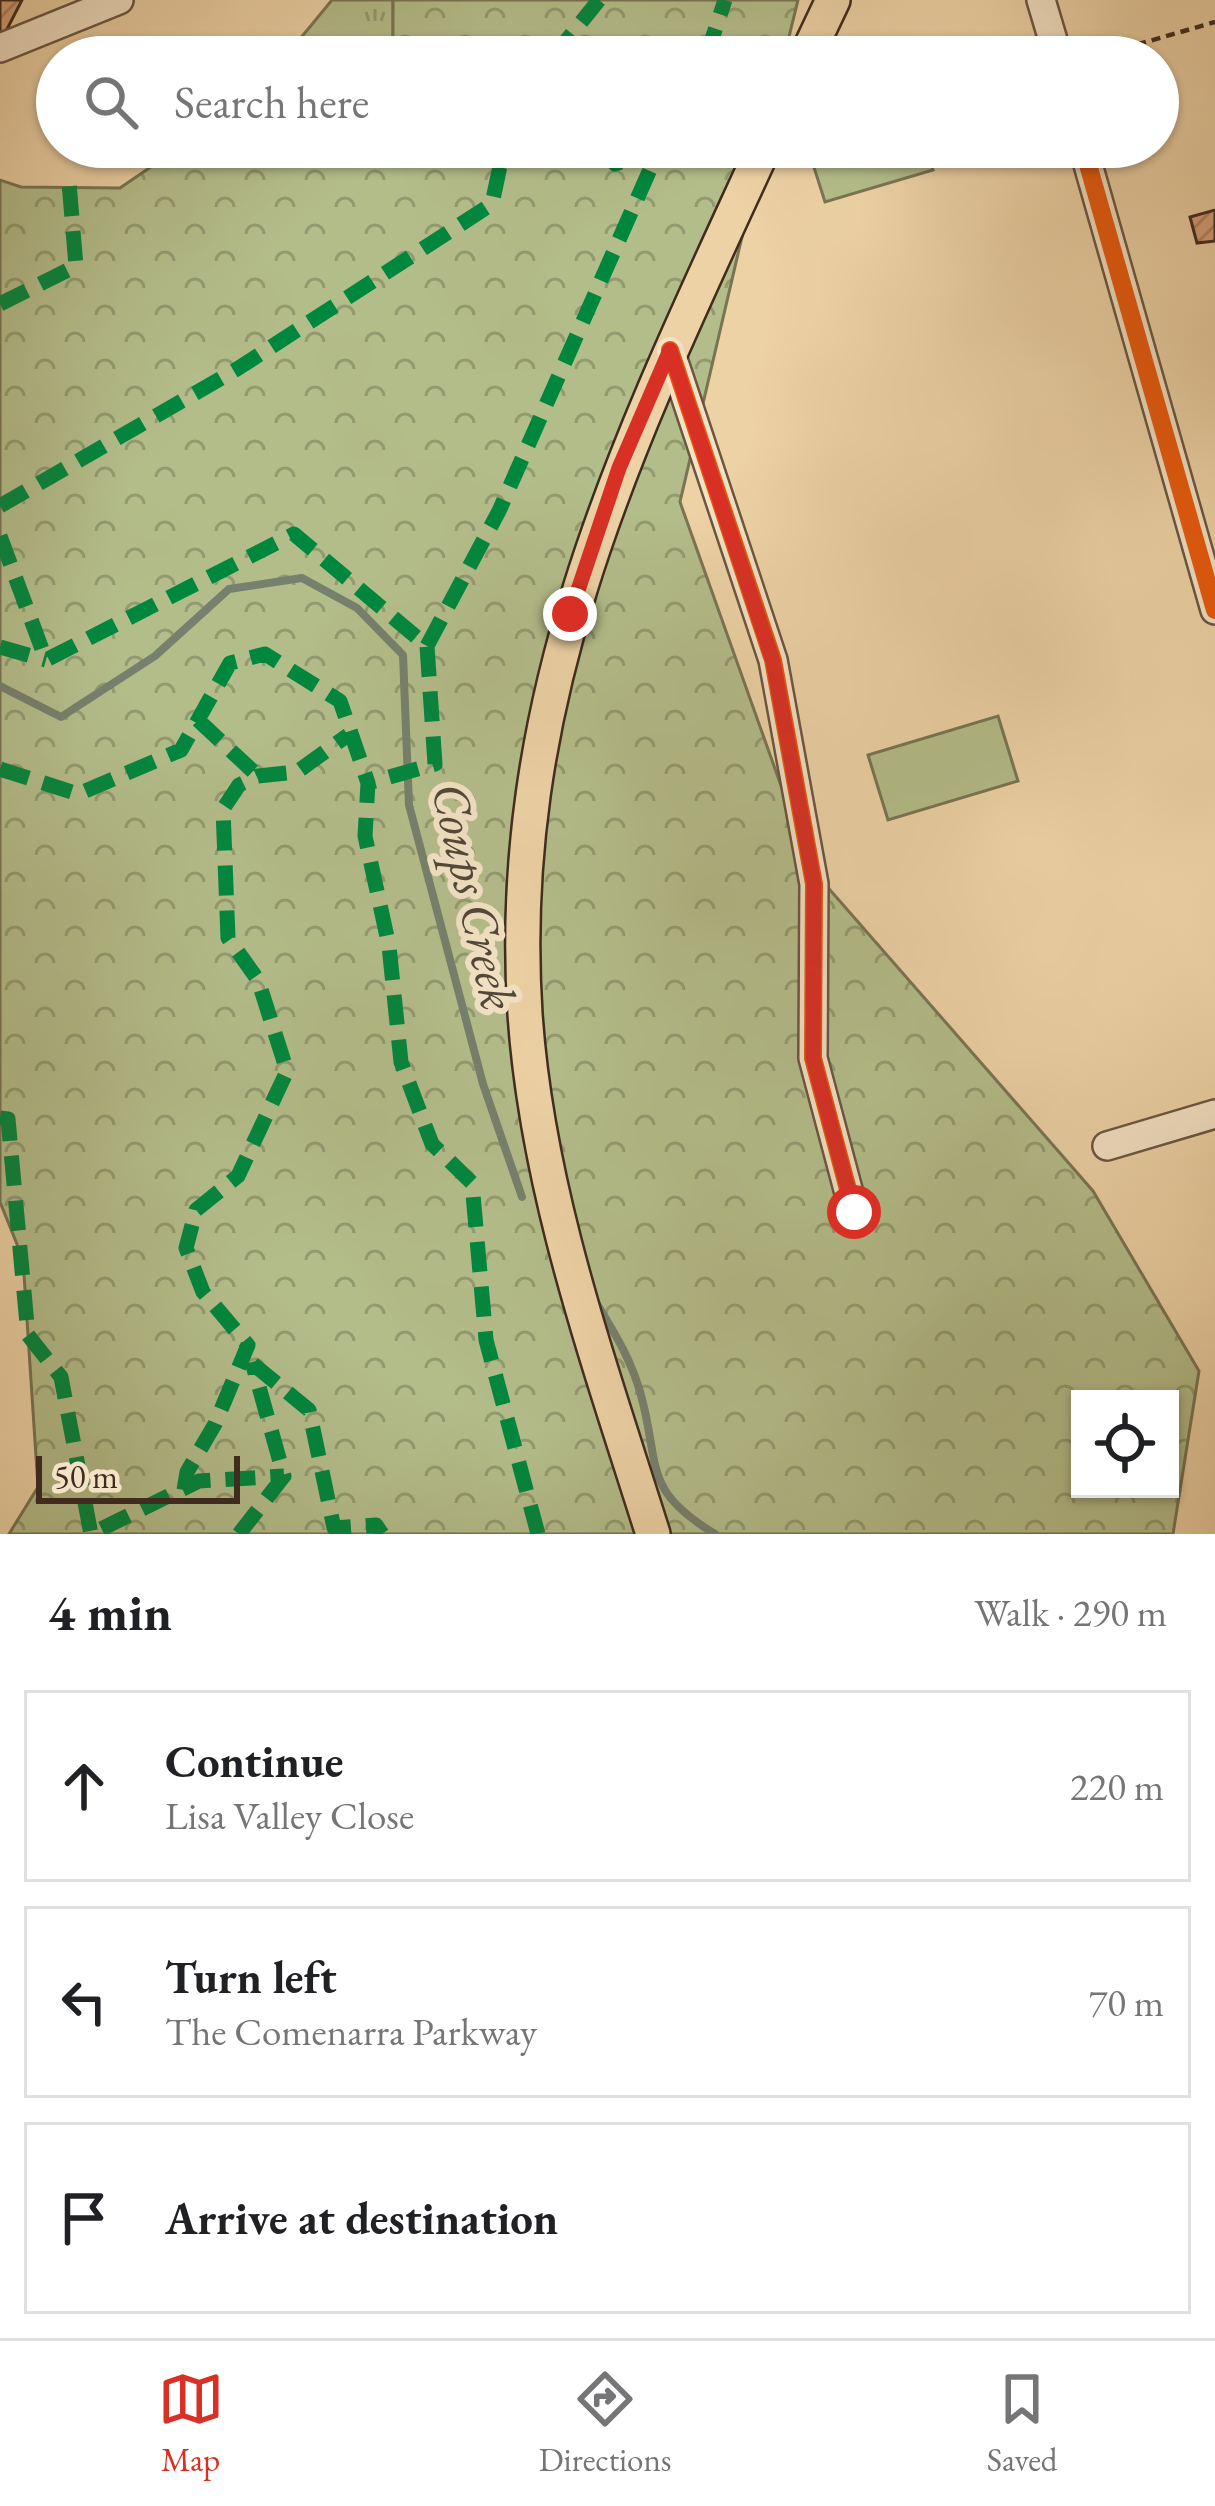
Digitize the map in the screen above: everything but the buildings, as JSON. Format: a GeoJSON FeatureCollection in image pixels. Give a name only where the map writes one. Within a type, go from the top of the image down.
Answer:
{"type":"FeatureCollection","features":[{"type":"Feature","properties":{"kind":"main road"},"geometry":{"type":"LineString","coordinates":[[816,36],[833,0]]}},
{"type":"Feature","properties":{"kind":"main road"},"geometry":{"type":"LineString","coordinates":[[653,1534],[562,1226],[525,1012],[537,756],[550,682],[613,485],[754,168]]}},
{"type":"Feature","properties":{"kind":"street"},"geometry":{"type":"LineString","coordinates":[[0,48],[119,0]]}},
{"type":"Feature","properties":{"kind":"street"},"geometry":{"type":"LineString","coordinates":[[1042,0],[1052,36]]}},
{"type":"Feature","properties":{"kind":"street"},"geometry":{"type":"LineString","coordinates":[[1089,168],[1215,610]]}},
{"type":"Feature","properties":{"kind":"street"},"geometry":{"type":"LineString","coordinates":[[670,350],[773,661],[814,884],[813,1058],[854,1212]]}},
{"type":"Feature","properties":{"kind":"street"},"geometry":{"type":"LineString","coordinates":[[1107,1146],[1215,1114]]}},
{"type":"Feature","properties":{"kind":"path"},"geometry":{"type":"LineString","coordinates":[[1167,36],[1215,22]]}},
{"type":"Feature","properties":{"kind":"green space"},"geometry":{"type":"Polygon","coordinates":[[[332,0],[393,0],[393,36],[302,36],[332,0]]]}},
{"type":"Feature","properties":{"kind":"green space"},"geometry":{"type":"Polygon","coordinates":[[[393,0],[798,0],[789,36],[393,36],[393,0]]]}},
{"type":"Feature","properties":{"kind":"green space"},"geometry":{"type":"Polygon","coordinates":[[[149,168],[758,168],[680,502],[810,867],[1093,1191],[1199,1371],[1179,1496],[1179,1390],[1071,1390],[1071,1498],[1179,1498],[1173,1534],[9,1534],[38,1487],[23,1259],[0,1202],[0,180],[21,187],[120,188],[149,168]]]}},
{"type":"Feature","properties":{"kind":"green space"},"geometry":{"type":"Polygon","coordinates":[[[814,168],[932,168],[933,170],[825,202],[814,168]]]}},
{"type":"Feature","properties":{"kind":"green space"},"geometry":{"type":"Polygon","coordinates":[[[998,716],[1018,781],[888,820],[868,755],[998,716]]]}},
{"type":"Feature","properties":{"kind":"waterway","name":"Coups Creek"},"geometry":{"type":"LineString","coordinates":[[0,686],[61,717],[155,656],[229,589],[302,578],[357,608],[403,655],[409,805],[483,1084],[522,1197]]}},
{"type":"Feature","properties":{"kind":"waterway","name":"Coups Creek"},"geometry":{"type":"LineString","coordinates":[[597,1304],[634,1373],[665,1490],[715,1534]]}},
{"type":"Feature","properties":{"kind":"marked path"},"geometry":{"type":"LineString","coordinates":[[570,36],[599,0]]}},
{"type":"Feature","properties":{"kind":"marked path"},"geometry":{"type":"LineString","coordinates":[[713,36],[725,0]]}},
{"type":"Feature","properties":{"kind":"marked path"},"geometry":{"type":"LineString","coordinates":[[0,506],[237,369],[492,204],[500,168]]}},
{"type":"Feature","properties":{"kind":"marked path"},"geometry":{"type":"LineString","coordinates":[[427,646],[499,511],[651,168]]}},
{"type":"Feature","properties":{"kind":"marked path"},"geometry":{"type":"LineString","coordinates":[[0,304],[76,266],[69,183]]}},
{"type":"Feature","properties":{"kind":"marked path"},"geometry":{"type":"LineString","coordinates":[[0,536],[46,660],[294,534],[427,646],[435,764],[368,783]]}},
{"type":"Feature","properties":{"kind":"marked path"},"geometry":{"type":"LineString","coordinates":[[0,647],[46,660]]}},
{"type":"Feature","properties":{"kind":"marked path"},"geometry":{"type":"LineString","coordinates":[[0,769],[78,794],[181,750],[230,663],[265,654],[340,701],[368,783],[365,836],[389,946],[401,1062],[432,1144],[472,1183],[486,1340],[538,1534]]}},
{"type":"Feature","properties":{"kind":"marked path"},"geometry":{"type":"LineString","coordinates":[[198,720],[258,776]]}},
{"type":"Feature","properties":{"kind":"marked path"},"geometry":{"type":"LineString","coordinates":[[184,1490],[187,1472],[215,1424],[248,1345],[203,1292],[186,1248],[196,1210],[238,1176],[287,1071],[258,980],[228,938],[223,809],[239,785],[258,776],[297,772],[348,735]]}},
{"type":"Feature","properties":{"kind":"marked path"},"geometry":{"type":"LineString","coordinates":[[0,1118],[8,1119],[28,1335],[61,1377],[91,1534],[199,1481],[284,1476]]}},
{"type":"Feature","properties":{"kind":"marked path"},"geometry":{"type":"LineString","coordinates":[[239,1534],[284,1476],[252,1362]]}},
{"type":"Feature","properties":{"kind":"marked path"},"geometry":{"type":"LineString","coordinates":[[253,1364],[309,1410],[334,1528],[376,1525],[382,1534]]}},
{"type":"Feature","properties":{"kind":"cycle path"},"geometry":{"type":"LineString","coordinates":[[1089,168],[1215,610]]}},
{"type":"Feature","properties":{"kind":"cycle path"},"geometry":{"type":"LineString","coordinates":[[670,350],[773,660],[814,884],[813,1058],[854,1212]]}},
{"type":"Feature","properties":{"kind":"route"},"geometry":{"type":"LineString","coordinates":[[570,614],[619,468],[670,350],[773,661],[814,884],[813,1058],[854,1212]]}}]}
